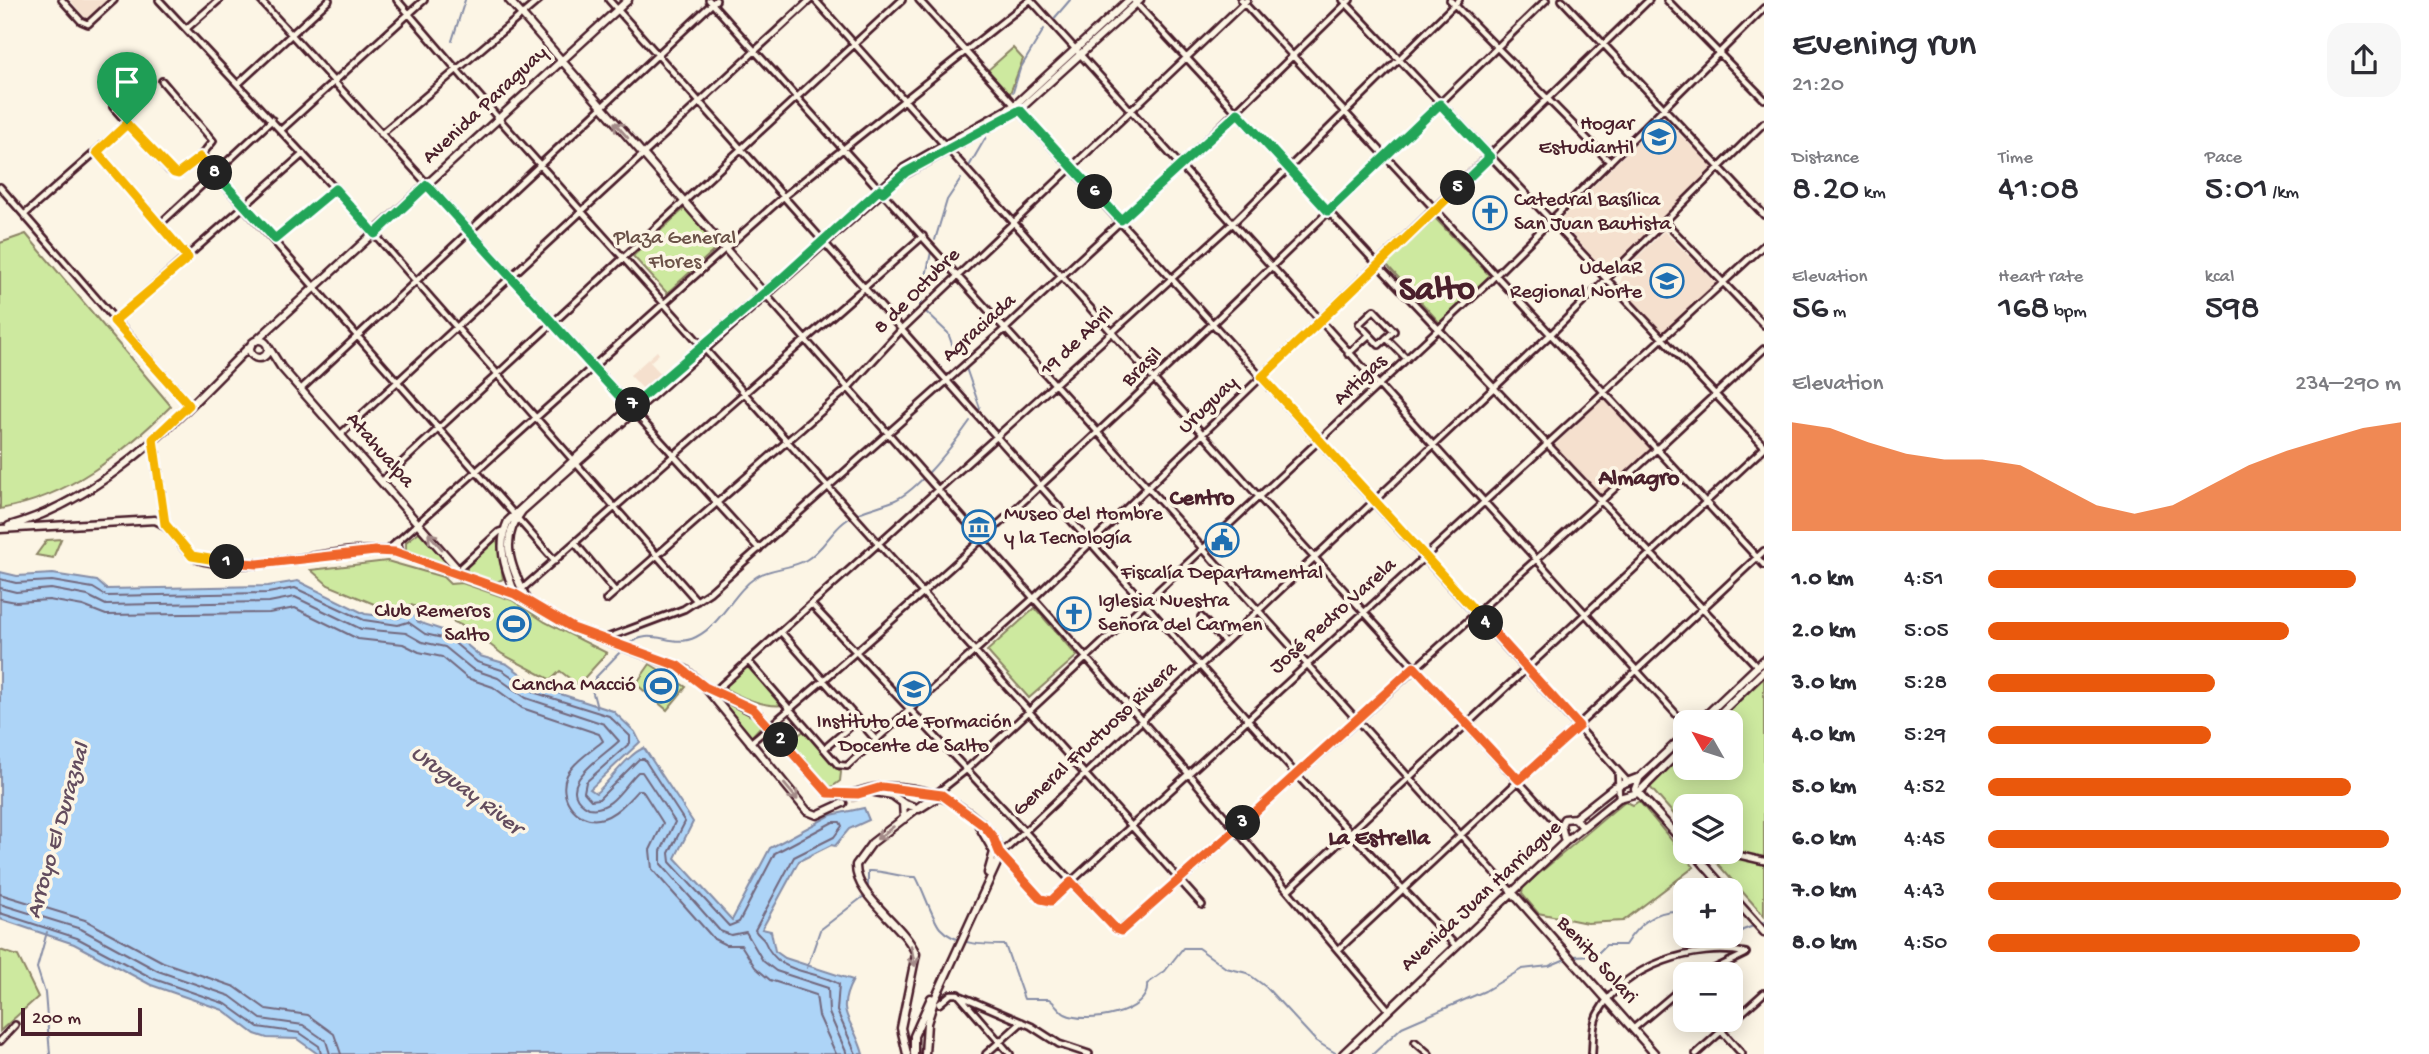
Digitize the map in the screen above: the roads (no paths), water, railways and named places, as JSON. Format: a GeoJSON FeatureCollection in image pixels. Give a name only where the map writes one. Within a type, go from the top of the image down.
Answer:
{"type":"FeatureCollection","features":[{"type":"Feature","properties":{"kind":"street"},"geometry":{"type":"LineString","coordinates":[[62,0],[85,24],[91,24],[114,0]]}},
{"type":"Feature","properties":{"kind":"street"},"geometry":{"type":"LineString","coordinates":[[159,0],[335,189],[697,601]]}},
{"type":"Feature","properties":{"kind":"street"},"geometry":{"type":"LineString","coordinates":[[187,29],[219,0]]}},
{"type":"Feature","properties":{"kind":"street"},"geometry":{"type":"LineString","coordinates":[[260,0],[759,549]]}},
{"type":"Feature","properties":{"kind":"street"},"geometry":{"type":"LineString","coordinates":[[238,84],[329,0]]}},
{"type":"Feature","properties":{"kind":"street"},"geometry":{"type":"LineString","coordinates":[[397,0],[499,119],[624,256],[827,488],[1202,905]]}},
{"type":"Feature","properties":{"kind":"street"},"geometry":{"type":"LineString","coordinates":[[281,130],[424,0]]}},
{"type":"Feature","properties":{"kind":"street"},"geometry":{"type":"LineString","coordinates":[[509,0],[725,249],[1035,597],[1236,829],[1387,1009]]}},
{"type":"Feature","properties":{"kind":"street"},"geometry":{"type":"LineString","coordinates":[[381,134],[455,68],[539,0]]}},
{"type":"Feature","properties":{"kind":"street"},"geometry":{"type":"LineString","coordinates":[[609,0],[996,439],[1349,833],[1455,945]]}},
{"type":"Feature","properties":{"kind":"street","name":"Avenida Paraguay"},"geometry":{"type":"LineString","coordinates":[[0,528],[44,513],[114,473],[628,0]]}},
{"type":"Feature","properties":{"kind":"street"},"geometry":{"type":"LineString","coordinates":[[383,481],[439,426],[902,0]]}},
{"type":"Feature","properties":{"kind":"street"},"geometry":{"type":"LineString","coordinates":[[919,0],[1072,165],[1629,783]]}},
{"type":"Feature","properties":{"kind":"street"},"geometry":{"type":"LineString","coordinates":[[387,551],[783,197],[842,147],[1031,0],[1673,711]]}},
{"type":"Feature","properties":{"kind":"street","name":"Brasil"},"geometry":{"type":"LineString","coordinates":[[749,743],[824,681],[1098,433],[1546,0]]}},
{"type":"Feature","properties":{"kind":"street"},"geometry":{"type":"LineString","coordinates":[[1562,0],[1764,215]]}},
{"type":"Feature","properties":{"kind":"street","name":"Uruguay"},"geometry":{"type":"LineString","coordinates":[[824,749],[838,765],[844,767],[975,652],[1147,489],[1649,0]]}},
{"type":"Feature","properties":{"kind":"street"},"geometry":{"type":"LineString","coordinates":[[1667,0],[1764,99]]}},
{"type":"Feature","properties":{"kind":"street"},"geometry":{"type":"LineString","coordinates":[[301,389],[713,1],[755,51],[1056,383],[1147,489],[1511,891]]}},
{"type":"Feature","properties":{"kind":"street"},"geometry":{"type":"LineString","coordinates":[[341,435],[699,102],[816,1],[1259,497],[1567,835]]}},
{"type":"Feature","properties":{"kind":"street"},"geometry":{"type":"LineString","coordinates":[[925,1054],[930,1013],[998,854],[984,826],[938,796],[882,787],[858,794],[828,793],[753,709],[705,687],[686,670],[561,623],[513,591],[502,556],[507,531],[515,516],[824,243],[904,168],[1017,107],[1135,1],[1377,264],[1762,671]]}},
{"type":"Feature","properties":{"kind":"street"},"geometry":{"type":"LineString","coordinates":[[1244,1],[1764,565]]}},
{"type":"Feature","properties":{"kind":"street","name":"8 de Octubre"},"geometry":{"type":"LineString","coordinates":[[606,600],[848,388],[901,330],[1244,1]]}},
{"type":"Feature","properties":{"kind":"street"},"geometry":{"type":"LineString","coordinates":[[1288,890],[1764,447],[1346,1]]}},
{"type":"Feature","properties":{"kind":"street","name":"Agraciada"},"geometry":{"type":"LineString","coordinates":[[603,639],[697,601],[759,549],[1006,328],[1238,113],[1294,58],[1346,1]]}},
{"type":"Feature","properties":{"kind":"street"},"geometry":{"type":"LineString","coordinates":[[1455,2],[1610,162]]}},
{"type":"Feature","properties":{"kind":"street","name":"19 de Abril"},"geometry":{"type":"LineString","coordinates":[[714,691],[940,491],[1231,224],[1455,2]]}},
{"type":"Feature","properties":{"kind":"street","name":"Artigas"},"geometry":{"type":"LineString","coordinates":[[938,796],[1496,275],[1764,8]]}},
{"type":"Feature","properties":{"kind":"street"},"geometry":{"type":"LineString","coordinates":[[113,107],[174,173],[178,174],[212,144],[211,136],[162,81]]}},
{"type":"Feature","properties":{"kind":"street"},"geometry":{"type":"LineString","coordinates":[[160,224],[272,120]]}},
{"type":"Feature","properties":{"kind":"street","name":"General Fructuoso Rivera"},"geometry":{"type":"LineString","coordinates":[[998,854],[1552,333],[1764,123]]}},
{"type":"Feature","properties":{"kind":"street"},"geometry":{"type":"LineString","coordinates":[[24,215],[127,124]]}},
{"type":"Feature","properties":{"kind":"street"},"geometry":{"type":"LineString","coordinates":[[97,152],[188,258]]}},
{"type":"Feature","properties":{"kind":"street"},"geometry":{"type":"LineString","coordinates":[[114,321],[303,154]]}},
{"type":"Feature","properties":{"kind":"street"},"geometry":{"type":"LineString","coordinates":[[200,157],[246,205],[555,561]]}},
{"type":"Feature","properties":{"kind":"street"},"geometry":{"type":"LineString","coordinates":[[0,187],[189,405]]}},
{"type":"Feature","properties":{"kind":"street"},"geometry":{"type":"LineString","coordinates":[[275,239],[335,189]]}},
{"type":"Feature","properties":{"kind":"street"},"geometry":{"type":"LineString","coordinates":[[1666,223],[1764,325]]}},
{"type":"Feature","properties":{"kind":"street"},"geometry":{"type":"LineString","coordinates":[[456,568],[456,579],[463,576],[502,590],[522,589],[807,341],[923,236]]}},
{"type":"Feature","properties":{"kind":"street","name":"José Pedro Varela"},"geometry":{"type":"LineString","coordinates":[[998,854],[1041,899],[1051,901],[1187,772],[1764,244]]}},
{"type":"Feature","properties":{"kind":"street"},"geometry":{"type":"LineString","coordinates":[[1374,310],[1394,331],[1379,345],[1369,335],[1359,324],[1374,310]]}},
{"type":"Feature","properties":{"kind":"street","name":"Avenida Paraguay"},"geometry":{"type":"LineString","coordinates":[[258,357],[267,353],[266,344],[276,324]]}},
{"type":"Feature","properties":{"kind":"street"},"geometry":{"type":"LineString","coordinates":[[1348,354],[1369,335]]}},
{"type":"Feature","properties":{"kind":"street"},"geometry":{"type":"LineString","coordinates":[[1386,338],[1407,359]]}},
{"type":"Feature","properties":{"kind":"street"},"geometry":{"type":"LineString","coordinates":[[258,357],[250,350],[254,343],[266,344]]}},
{"type":"Feature","properties":{"kind":"street","name":"Atahualpa"},"geometry":{"type":"LineString","coordinates":[[266,344],[281,367],[451,559],[463,576]]}},
{"type":"Feature","properties":{"kind":"street"},"geometry":{"type":"LineString","coordinates":[[812,605],[908,711],[1116,929],[1121,931],[1180,881],[1356,719],[1601,501],[1764,349]]}},
{"type":"Feature","properties":{"kind":"street"},"geometry":{"type":"LineString","coordinates":[[233,362],[258,357]]}},
{"type":"Feature","properties":{"kind":"street","name":"Atahualpa"},"geometry":{"type":"LineString","coordinates":[[258,357],[281,367]]}},
{"type":"Feature","properties":{"kind":"street"},"geometry":{"type":"LineString","coordinates":[[153,439],[165,524],[192,556],[209,562],[258,564],[387,551],[456,568],[507,531]]}},
{"type":"Feature","properties":{"kind":"street"},"geometry":{"type":"LineString","coordinates":[[0,528],[149,519],[165,524]]}},
{"type":"Feature","properties":{"kind":"street"},"geometry":{"type":"LineString","coordinates":[[507,531],[508,556],[527,600]]}},
{"type":"Feature","properties":{"kind":"street"},"geometry":{"type":"LineString","coordinates":[[397,542],[400,554]]}},
{"type":"Feature","properties":{"kind":"street"},"geometry":{"type":"LineString","coordinates":[[575,543],[615,591]]}},
{"type":"Feature","properties":{"kind":"street"},"geometry":{"type":"LineString","coordinates":[[1338,950],[1764,551]]}},
{"type":"Feature","properties":{"kind":"street"},"geometry":{"type":"LineString","coordinates":[[502,590],[509,577]]}},
{"type":"Feature","properties":{"kind":"street"},"geometry":{"type":"LineString","coordinates":[[1201,617],[1224,641]]}},
{"type":"Feature","properties":{"kind":"street"},"geometry":{"type":"LineString","coordinates":[[780,632],[876,740]]}},
{"type":"Feature","properties":{"kind":"street"},"geometry":{"type":"LineString","coordinates":[[1723,710],[1762,671],[1764,660]]}},
{"type":"Feature","properties":{"kind":"street"},"geometry":{"type":"LineString","coordinates":[[748,661],[824,749],[859,720]]}},
{"type":"Feature","properties":{"kind":"street"},"geometry":{"type":"LineString","coordinates":[[1714,710],[1762,671]]}},
{"type":"Feature","properties":{"kind":"street"},"geometry":{"type":"LineString","coordinates":[[705,687],[712,699],[807,811],[817,815],[843,803]]}},
{"type":"Feature","properties":{"kind":"street"},"geometry":{"type":"LineString","coordinates":[[712,699],[714,691]]}},
{"type":"Feature","properties":{"kind":"street"},"geometry":{"type":"LineString","coordinates":[[720,708],[721,701],[729,698]]}},
{"type":"Feature","properties":{"kind":"street","name":"Avenida Juan Harriague"},"geometry":{"type":"LineString","coordinates":[[1567,835],[1564,819],[1575,818],[1602,794],[1640,777],[1673,745]]}},
{"type":"Feature","properties":{"kind":"street"},"geometry":{"type":"LineString","coordinates":[[1640,791],[1673,758]]}},
{"type":"Feature","properties":{"kind":"street"},"geometry":{"type":"LineString","coordinates":[[1618,772],[1619,798]]}},
{"type":"Feature","properties":{"kind":"street"},"geometry":{"type":"LineString","coordinates":[[1640,777],[1634,787],[1673,830]]}},
{"type":"Feature","properties":{"kind":"street","name":"Avenida Juan Harriague"},"geometry":{"type":"LineString","coordinates":[[1343,1054],[1567,835],[1583,827],[1619,798],[1640,791]]}},
{"type":"Feature","properties":{"kind":"street"},"geometry":{"type":"LineString","coordinates":[[875,792],[892,795],[919,809]]}},
{"type":"Feature","properties":{"kind":"street"},"geometry":{"type":"LineString","coordinates":[[907,1054],[901,1028],[916,954],[907,939],[862,886],[856,871],[860,857],[872,843],[938,796]]}},
{"type":"Feature","properties":{"kind":"street"},"geometry":{"type":"LineString","coordinates":[[903,803],[904,819]]}},
{"type":"Feature","properties":{"kind":"street"},"geometry":{"type":"LineString","coordinates":[[1575,818],[1583,827]]}},
{"type":"Feature","properties":{"kind":"street"},"geometry":{"type":"LineString","coordinates":[[1743,856],[1764,861]]}},
{"type":"Feature","properties":{"kind":"street"},"geometry":{"type":"LineString","coordinates":[[1703,864],[1716,878]]}},
{"type":"Feature","properties":{"kind":"street","name":"Benito Solari"},"geometry":{"type":"LineString","coordinates":[[1511,891],[1655,1054]]}},
{"type":"Feature","properties":{"kind":"street"},"geometry":{"type":"LineString","coordinates":[[1743,908],[1764,932]]}},
{"type":"Feature","properties":{"kind":"street"},"geometry":{"type":"LineString","coordinates":[[1592,1054],[1596,1017],[1607,999],[1644,972],[1681,956],[1708,951],[1746,953],[1728,962]]}},
{"type":"Feature","properties":{"kind":"street"},"geometry":{"type":"LineString","coordinates":[[914,1054],[917,1028],[951,960]]}},
{"type":"Feature","properties":{"kind":"street"},"geometry":{"type":"LineString","coordinates":[[1743,1012],[1764,993]]}},
{"type":"Feature","properties":{"kind":"street"},"geometry":{"type":"LineString","coordinates":[[939,1004],[951,994],[961,996],[1023,1022],[1059,1044],[1088,1054]]}},
{"type":"Feature","properties":{"kind":"street"},"geometry":{"type":"LineString","coordinates":[[961,996],[1010,1054]]}},
{"type":"Feature","properties":{"kind":"street"},"geometry":{"type":"LineString","coordinates":[[1633,1029],[1673,996]]}},
{"type":"Feature","properties":{"kind":"street"},"geometry":{"type":"LineString","coordinates":[[986,1054],[1023,1022]]}},
{"type":"Feature","properties":{"kind":"street"},"geometry":{"type":"LineString","coordinates":[[0,1041],[15,1025]]}},
{"type":"Feature","properties":{"kind":"street"},"geometry":{"type":"LineString","coordinates":[[1696,1054],[1721,1032]]}},
{"type":"Feature","properties":{"kind":"street"},"geometry":{"type":"LineString","coordinates":[[1723,1032],[1742,1054]]}},
{"type":"Feature","properties":{"kind":"street"},"geometry":{"type":"LineString","coordinates":[[925,1040],[931,1054]]}},
{"type":"Feature","properties":{"kind":"street"},"geometry":{"type":"LineString","coordinates":[[1415,1042],[1429,1054]]}},
{"type":"Feature","properties":{"kind":"water","name":"Uruguay River"},"geometry":{"type":"Polygon","coordinates":[[[0,572],[17,576],[53,574],[97,581],[106,589],[268,586],[298,581],[365,614],[399,618],[411,609],[418,622],[454,634],[480,656],[507,664],[539,687],[613,711],[635,732],[640,742],[590,789],[596,793],[626,761],[644,748],[693,822],[675,858],[732,920],[770,848],[831,815],[864,808],[869,820],[849,829],[835,846],[831,845],[799,861],[762,929],[771,931],[775,951],[785,958],[853,980],[845,1001],[845,1009],[863,1054],[318,1054],[297,1039],[267,1038],[255,1034],[223,1010],[151,985],[74,944],[0,919],[0,572]]]}},
{"type":"Feature","properties":{"kind":"waterway"},"geometry":{"type":"LineString","coordinates":[[452,41],[465,0]]}},
{"type":"Feature","properties":{"kind":"waterway"},"geometry":{"type":"LineString","coordinates":[[1052,21],[1070,0]]}},
{"type":"Feature","properties":{"kind":"waterway"},"geometry":{"type":"LineString","coordinates":[[1013,92],[1020,69],[1044,29]]}},
{"type":"Feature","properties":{"kind":"waterway"},"geometry":{"type":"LineString","coordinates":[[968,168],[986,137]]}},
{"type":"Feature","properties":{"kind":"waterway"},"geometry":{"type":"LineString","coordinates":[[935,240],[947,200],[961,179]]}},
{"type":"Feature","properties":{"kind":"waterway"},"geometry":{"type":"LineString","coordinates":[[920,305],[931,252]]}},
{"type":"Feature","properties":{"kind":"waterway"},"geometry":{"type":"LineString","coordinates":[[926,312],[948,333],[956,355]]}},
{"type":"Feature","properties":{"kind":"waterway"},"geometry":{"type":"LineString","coordinates":[[966,368],[980,408],[978,411]]}},
{"type":"Feature","properties":{"kind":"waterway"},"geometry":{"type":"LineString","coordinates":[[626,646],[644,637],[678,641],[696,637],[713,624],[756,577],[806,560],[849,518],[903,496],[945,454],[970,421]]}},
{"type":"Feature","properties":{"kind":"waterway"},"geometry":{"type":"LineString","coordinates":[[597,708],[591,686],[622,650]]}},
{"type":"Feature","properties":{"kind":"waterway"},"geometry":{"type":"LineString","coordinates":[[868,893],[868,871],[916,877],[937,924],[946,934],[971,943],[1005,945],[1024,999],[1049,999],[1065,1014],[1075,1017],[1101,1017],[1128,1009],[1139,1002],[1145,994],[1147,984],[1165,971],[1183,948],[1198,948],[1226,968],[1247,973],[1266,987],[1316,1041],[1337,1054]]}},
{"type":"Feature","properties":{"kind":"waterway"},"geometry":{"type":"LineString","coordinates":[[807,968],[820,930],[864,896]]}},
{"type":"Feature","properties":{"kind":"waterway"},"geometry":{"type":"LineString","coordinates":[[1573,956],[1596,955],[1606,945],[1625,945],[1636,930],[1650,918],[1673,911]]}},
{"type":"Feature","properties":{"kind":"waterway"},"geometry":{"type":"LineString","coordinates":[[1743,930],[1764,922]]}},
{"type":"Feature","properties":{"kind":"waterway","name":"Arroyo El Duraznal"},"geometry":{"type":"LineString","coordinates":[[47,932],[37,968],[45,993],[50,1054]]}},
{"type":"Feature","properties":{"kind":"waterway"},"geometry":{"type":"LineString","coordinates":[[1373,1054],[1402,1027],[1485,991],[1522,969],[1549,966],[1568,958]]}},
{"type":"Feature","properties":{"kind":"tunnel"},"geometry":{"type":"LineString","coordinates":[[843,803],[875,792]]}},
{"type":"Feature","properties":{"kind":"place","name":"Hogar Estudiantil"},"geometry":{"type":"Point","coordinates":[1659,137]}},
{"type":"Feature","properties":{"kind":"place","name":"Catedral Basílica San Juan Bautista"},"geometry":{"type":"Point","coordinates":[1490,213]}},
{"type":"Feature","properties":{"kind":"place","name":"UdelaR Regional Norte"},"geometry":{"type":"Point","coordinates":[1667,281]}},
{"type":"Feature","properties":{"kind":"place","name":"Museo del Hombre y la Tecnología"},"geometry":{"type":"Point","coordinates":[979,527]}},
{"type":"Feature","properties":{"kind":"place","name":"Fiscalía Departamental"},"geometry":{"type":"Point","coordinates":[1222,540]}},
{"type":"Feature","properties":{"kind":"place","name":"Iglesia Nuestra Señora del Carmen"},"geometry":{"type":"Point","coordinates":[1074,614]}},
{"type":"Feature","properties":{"kind":"place","name":"Club Remeros Salto"},"geometry":{"type":"Point","coordinates":[514,624]}},
{"type":"Feature","properties":{"kind":"place","name":"Cancha Macció"},"geometry":{"type":"Point","coordinates":[661,686]}},
{"type":"Feature","properties":{"kind":"place","name":"Instituto de Formación Docente de Salto"},"geometry":{"type":"Point","coordinates":[914,689]}},
{"type":"Feature","properties":{"kind":"district","name":"Salto"},"geometry":{"type":"Point","coordinates":[1437,291]}},
{"type":"Feature","properties":{"kind":"district","name":"Almagro"},"geometry":{"type":"Point","coordinates":[1639,479]}},
{"type":"Feature","properties":{"kind":"district","name":"Centro"},"geometry":{"type":"Point","coordinates":[1202,499]}},
{"type":"Feature","properties":{"kind":"district","name":"La Estrella"},"geometry":{"type":"Point","coordinates":[1379,839]}},
{"type":"Feature","properties":{"kind":"park label","name":"Plaza General Flores"},"geometry":{"type":"Point","coordinates":[675,251]}}]}
